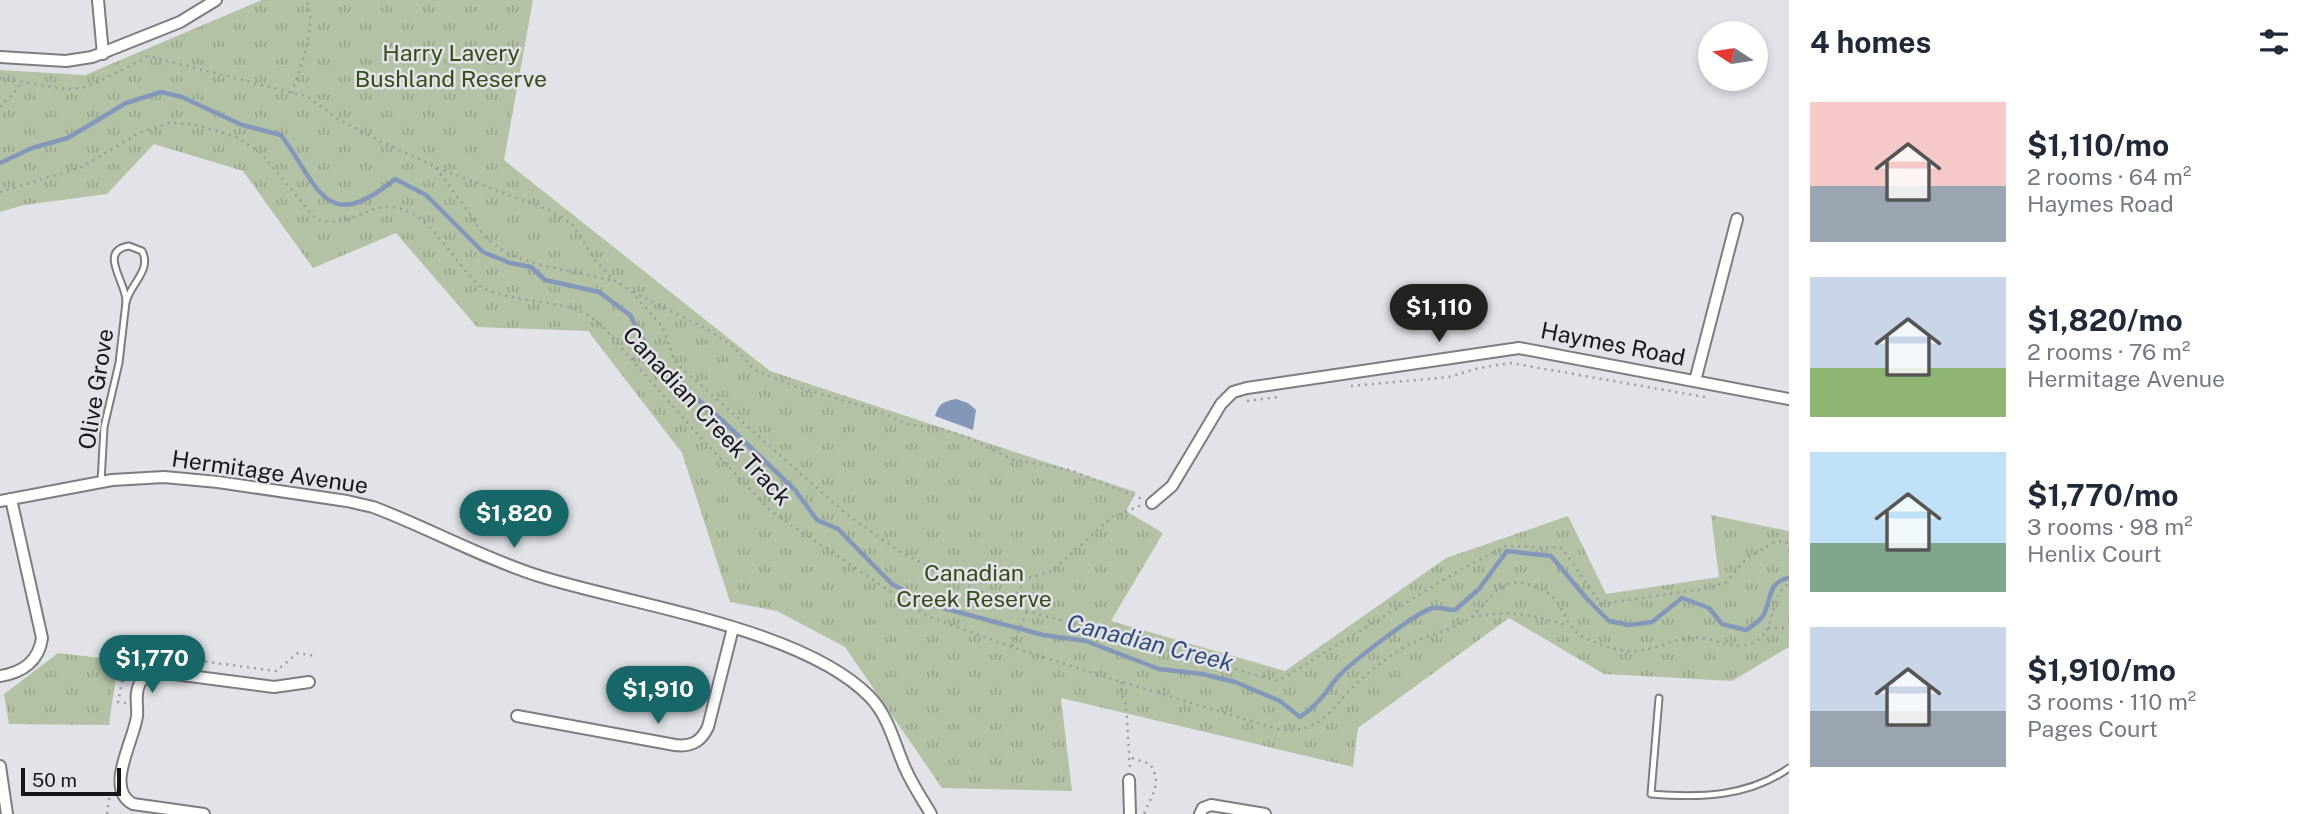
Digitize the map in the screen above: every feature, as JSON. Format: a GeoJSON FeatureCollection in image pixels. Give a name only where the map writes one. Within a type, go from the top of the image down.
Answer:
{"type":"FeatureCollection","features":[{"type":"Feature","properties":{"kind":"street"},"geometry":{"type":"LineString","coordinates":[[98,0],[103,54]]}},
{"type":"Feature","properties":{"kind":"street"},"geometry":{"type":"LineString","coordinates":[[0,57],[66,61],[103,54],[180,23],[216,0]]}},
{"type":"Feature","properties":{"kind":"street"},"geometry":{"type":"LineString","coordinates":[[1695,381],[1737,219]]}},
{"type":"Feature","properties":{"kind":"street","name":"Haymes Road"},"geometry":{"type":"LineString","coordinates":[[1152,503],[1172,486],[1221,404],[1233,392],[1247,388],[1519,348],[1789,399]]}},
{"type":"Feature","properties":{"kind":"street","name":"Hermitage Avenue"},"geometry":{"type":"LineString","coordinates":[[5,500],[101,482],[138,478],[183,478],[357,502],[380,509],[529,573],[733,628],[810,657],[842,675],[869,696],[883,713],[906,771],[931,814]]}},
{"type":"Feature","properties":{"kind":"street"},"geometry":{"type":"LineString","coordinates":[[0,676],[15,673],[27,666],[38,652],[42,638],[5,500]]}},
{"type":"Feature","properties":{"kind":"street"},"geometry":{"type":"LineString","coordinates":[[517,716],[675,745],[695,743],[708,727],[733,628]]}},
{"type":"Feature","properties":{"kind":"street"},"geometry":{"type":"LineString","coordinates":[[204,814],[133,804],[121,793],[125,755],[131,743],[137,715],[136,697],[143,680],[159,672],[270,687],[309,682]]}},
{"type":"Feature","properties":{"kind":"street"},"geometry":{"type":"LineString","coordinates":[[0,766],[7,814]]}},
{"type":"Feature","properties":{"kind":"street"},"geometry":{"type":"LineString","coordinates":[[1129,780],[1130,814]]}},
{"type":"Feature","properties":{"kind":"street"},"geometry":{"type":"LineString","coordinates":[[1200,814],[1203,808],[1211,805],[1265,814]]}},
{"type":"Feature","properties":{"kind":"lane","name":"Olive Grove"},"geometry":{"type":"LineString","coordinates":[[101,482],[104,427],[119,363],[127,302],[132,285],[145,267],[143,253],[132,246],[119,250],[113,259],[125,287],[127,302]]}},
{"type":"Feature","properties":{"kind":"lane"},"geometry":{"type":"LineString","coordinates":[[1659,698],[1651,794],[1699,796],[1737,791],[1761,785],[1789,768]]}},
{"type":"Feature","properties":{"kind":"path"},"geometry":{"type":"LineString","coordinates":[[292,93],[310,29],[311,13],[306,0]]}},
{"type":"Feature","properties":{"kind":"path"},"geometry":{"type":"LineString","coordinates":[[0,78],[65,89],[82,88],[149,56],[313,99],[350,126],[434,166],[551,211],[571,223],[596,261],[614,281]]}},
{"type":"Feature","properties":{"kind":"path"},"geometry":{"type":"LineString","coordinates":[[0,107],[19,87],[21,80]]}},
{"type":"Feature","properties":{"kind":"path","name":"Canadian Creek Track"},"geometry":{"type":"LineString","coordinates":[[0,192],[82,167],[139,133],[169,123],[194,124],[236,136],[261,153],[316,219],[340,223],[377,208],[397,208],[423,222],[480,286],[585,312],[604,328],[701,438],[772,512],[927,617],[1011,647],[1281,730],[1307,729],[1322,720],[1358,682],[1398,651],[1412,642],[1434,636],[1472,617],[1501,588],[1511,583],[1523,582],[1552,596],[1570,626]]}},
{"type":"Feature","properties":{"kind":"path"},"geometry":{"type":"LineString","coordinates":[[434,166],[484,237],[510,255],[537,264],[614,281],[708,330],[733,346],[755,370],[794,386],[876,410],[909,425],[935,427],[969,438],[1011,459],[1070,470],[1152,503]]}},
{"type":"Feature","properties":{"kind":"path"},"geometry":{"type":"LineString","coordinates":[[630,290],[662,326],[676,362],[845,513],[900,552],[959,582],[1027,611],[1278,681],[1453,574],[1506,546],[1562,548],[1601,604],[1703,589],[1725,583],[1747,558],[1776,541],[1789,543]]}},
{"type":"Feature","properties":{"kind":"path"},"geometry":{"type":"LineString","coordinates":[[1339,387],[1449,377],[1479,368],[1511,363],[1717,399]]}},
{"type":"Feature","properties":{"kind":"path"},"geometry":{"type":"LineString","coordinates":[[1242,402],[1289,395]]}},
{"type":"Feature","properties":{"kind":"path"},"geometry":{"type":"LineString","coordinates":[[1021,608],[1016,596],[1025,579],[1052,571],[1112,517],[1135,506]]}},
{"type":"Feature","properties":{"kind":"path"},"geometry":{"type":"LineString","coordinates":[[1472,617],[1511,612],[1529,614],[1570,626],[1585,638],[1629,651],[1690,638],[1709,638],[1733,645],[1751,644],[1762,637],[1768,628],[1775,599],[1780,590],[1789,583]]}},
{"type":"Feature","properties":{"kind":"path"},"geometry":{"type":"LineString","coordinates":[[1011,647],[1027,611]]}},
{"type":"Feature","properties":{"kind":"path"},"geometry":{"type":"LineString","coordinates":[[1768,628],[1789,628]]}},
{"type":"Feature","properties":{"kind":"path"},"geometry":{"type":"LineString","coordinates":[[128,703],[118,702],[125,667],[164,656],[276,671],[298,653],[315,656]]}},
{"type":"Feature","properties":{"kind":"path"},"geometry":{"type":"LineString","coordinates":[[1122,682],[1121,692],[1126,704],[1131,758],[1129,780]]}},
{"type":"Feature","properties":{"kind":"path"},"geometry":{"type":"LineString","coordinates":[[1131,758],[1150,764],[1157,778],[1156,788],[1144,814]]}},
{"type":"Feature","properties":{"kind":"path"},"geometry":{"type":"LineString","coordinates":[[107,814],[110,789]]}},
{"type":"Feature","properties":{"kind":"green space","name":"Canadian Creek Reserve"},"geometry":{"type":"Polygon","coordinates":[[[262,0],[533,0],[504,160],[770,371],[1136,492],[1126,511],[1163,533],[1111,621],[1285,671],[1446,558],[1568,516],[1606,594],[1719,577],[1711,515],[1789,531],[1789,647],[1732,681],[1604,674],[1509,618],[1358,728],[1353,767],[1061,698],[1072,791],[942,788],[845,647],[777,611],[730,602],[682,453],[588,331],[477,327],[396,233],[313,268],[243,171],[154,144],[107,194],[24,205],[0,212],[0,70],[85,75],[262,0]]]}},
{"type":"Feature","properties":{"kind":"green space"},"geometry":{"type":"Polygon","coordinates":[[[58,653],[118,660],[109,725],[9,724],[4,694],[58,653]]]}},
{"type":"Feature","properties":{"kind":"water"},"geometry":{"type":"Polygon","coordinates":[[[956,399],[968,403],[976,410],[973,430],[935,416],[942,404],[956,399]]]}},
{"type":"Feature","properties":{"kind":"waterway","name":"Canadian Creek"},"geometry":{"type":"LineString","coordinates":[[0,163],[32,148],[68,138],[126,103],[161,92],[182,97],[242,125],[281,135],[315,187],[326,198],[338,204],[353,204],[372,196],[395,179],[426,195],[483,252],[510,263],[531,267],[545,280],[599,292],[630,315],[663,378],[687,390],[725,423],[795,490],[817,520],[838,529],[892,584],[932,605],[1043,635],[1086,641],[1159,669],[1202,674],[1235,682],[1280,701],[1300,717],[1317,703],[1344,671],[1398,628],[1433,608],[1455,610],[1479,589],[1507,551],[1551,556],[1609,621],[1629,625],[1652,622],[1682,598],[1709,608],[1722,624],[1746,630],[1763,617],[1771,592],[1777,583],[1789,578]]}},
{"type":"Feature","properties":{"kind":"park label","name":"Harry Lavery Bushland Reserve"},"geometry":{"type":"Point","coordinates":[451,66]}}]}
